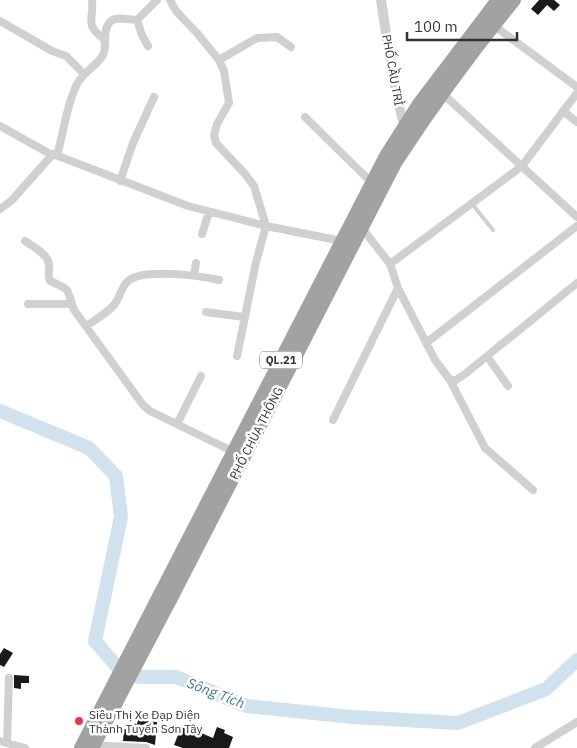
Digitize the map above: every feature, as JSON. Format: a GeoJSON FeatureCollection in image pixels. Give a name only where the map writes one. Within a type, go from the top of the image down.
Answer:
{"type":"FeatureCollection","features":[{"type":"Feature","properties":{"kind":"highway","name":"PHỐ CHÙA THÔNG"},"geometry":{"type":"LineString","coordinates":[[87,746],[362,228],[395,163],[419,104],[498,0]]}},
{"type":"Feature","properties":{"kind":"highway","name":"PHỐ CHÙA THÔNG"},"geometry":{"type":"LineString","coordinates":[[165,597],[234,452],[386,156],[442,93],[493,24],[514,0]]}},
{"type":"Feature","properties":{"kind":"street"},"geometry":{"type":"LineString","coordinates":[[92,0],[91,26],[104,39]]}},
{"type":"Feature","properties":{"kind":"street"},"geometry":{"type":"LineString","coordinates":[[0,209],[11,201],[54,155],[76,86],[84,74],[103,55],[106,28],[111,21],[116,19],[137,20],[157,0]]}},
{"type":"Feature","properties":{"kind":"street"},"geometry":{"type":"LineString","coordinates":[[170,0],[176,11],[219,60],[224,71],[229,103],[217,124],[214,136],[216,143],[254,186],[266,226],[244,317],[237,356]]}},
{"type":"Feature","properties":{"kind":"street","name":"PHỐ CẦU TRÌ"},"geometry":{"type":"LineString","coordinates":[[381,0],[409,132]]}},
{"type":"Feature","properties":{"kind":"street"},"geometry":{"type":"LineString","coordinates":[[137,20],[148,46]]}},
{"type":"Feature","properties":{"kind":"street"},"geometry":{"type":"LineString","coordinates":[[0,21],[66,56],[84,74]]}},
{"type":"Feature","properties":{"kind":"street"},"geometry":{"type":"LineString","coordinates":[[493,24],[577,88]]}},
{"type":"Feature","properties":{"kind":"street"},"geometry":{"type":"LineString","coordinates":[[219,60],[258,38],[278,37],[291,47]]}},
{"type":"Feature","properties":{"kind":"street"},"geometry":{"type":"LineString","coordinates":[[442,93],[577,217]]}},
{"type":"Feature","properties":{"kind":"street"},"geometry":{"type":"LineString","coordinates":[[390,264],[522,166],[577,93]]}},
{"type":"Feature","properties":{"kind":"street"},"geometry":{"type":"LineString","coordinates":[[120,181],[133,143],[154,97]]}},
{"type":"Feature","properties":{"kind":"street"},"geometry":{"type":"LineString","coordinates":[[563,111],[577,122]]}},
{"type":"Feature","properties":{"kind":"street"},"geometry":{"type":"LineString","coordinates":[[305,117],[372,182]]}},
{"type":"Feature","properties":{"kind":"street"},"geometry":{"type":"LineString","coordinates":[[0,126],[54,155],[188,206],[266,226],[342,241]]}},
{"type":"Feature","properties":{"kind":"street"},"geometry":{"type":"LineString","coordinates":[[202,234],[209,212]]}},
{"type":"Feature","properties":{"kind":"street"},"geometry":{"type":"LineString","coordinates":[[426,343],[577,226]]}},
{"type":"Feature","properties":{"kind":"street"},"geometry":{"type":"LineString","coordinates":[[362,228],[390,264],[398,288],[426,343],[435,360],[450,380],[485,448],[533,490]]}},
{"type":"Feature","properties":{"kind":"street"},"geometry":{"type":"LineString","coordinates":[[25,241],[47,258],[50,281],[67,289],[70,293],[74,310],[143,405],[150,411],[234,452]]}},
{"type":"Feature","properties":{"kind":"street"},"geometry":{"type":"LineString","coordinates":[[194,275],[196,263]]}},
{"type":"Feature","properties":{"kind":"street"},"geometry":{"type":"LineString","coordinates":[[86,326],[114,305],[131,279],[149,275],[194,275],[219,280]]}},
{"type":"Feature","properties":{"kind":"street"},"geometry":{"type":"LineString","coordinates":[[450,380],[456,380],[465,374],[577,283]]}},
{"type":"Feature","properties":{"kind":"street"},"geometry":{"type":"LineString","coordinates":[[333,420],[398,288]]}},
{"type":"Feature","properties":{"kind":"street"},"geometry":{"type":"LineString","coordinates":[[28,304],[72,304]]}},
{"type":"Feature","properties":{"kind":"street"},"geometry":{"type":"LineString","coordinates":[[206,312],[244,317]]}},
{"type":"Feature","properties":{"kind":"street"},"geometry":{"type":"LineString","coordinates":[[488,356],[508,386]]}},
{"type":"Feature","properties":{"kind":"street"},"geometry":{"type":"LineString","coordinates":[[177,424],[200,376]]}},
{"type":"Feature","properties":{"kind":"street"},"geometry":{"type":"LineString","coordinates":[[9,678],[3,742],[25,748]]}},
{"type":"Feature","properties":{"kind":"street"},"geometry":{"type":"LineString","coordinates":[[535,748],[577,722]]}},
{"type":"Feature","properties":{"kind":"street"},"geometry":{"type":"LineString","coordinates":[[87,746],[146,748]]}},
{"type":"Feature","properties":{"kind":"lane"},"geometry":{"type":"LineString","coordinates":[[472,204],[493,230]]}},
{"type":"Feature","properties":{"kind":"building"},"geometry":{"type":"Polygon","coordinates":[[[539,0],[554,0],[560,5],[554,11],[547,5],[538,15],[531,9],[539,0]]]}},
{"type":"Feature","properties":{"kind":"building"},"geometry":{"type":"Polygon","coordinates":[[[4,648],[13,653],[4,667],[0,665],[0,654],[4,648]]]}},
{"type":"Feature","properties":{"kind":"building"},"geometry":{"type":"Polygon","coordinates":[[[14,675],[29,676],[29,683],[21,683],[21,689],[14,688],[14,675]]]}},
{"type":"Feature","properties":{"kind":"building"},"geometry":{"type":"Polygon","coordinates":[[[138,720],[157,722],[155,745],[146,742],[123,741],[124,729],[129,730],[129,723],[137,724],[138,720]]]}},
{"type":"Feature","properties":{"kind":"building"},"geometry":{"type":"Polygon","coordinates":[[[182,725],[213,738],[217,727],[225,730],[224,733],[233,737],[229,748],[183,748],[174,745],[182,725]]]}},
{"type":"Feature","properties":{"kind":"waterway","name":"Sông Tích"},"geometry":{"type":"LineString","coordinates":[[0,411],[89,448],[116,476],[121,517],[95,641],[119,669],[139,677],[176,677],[246,706],[352,717],[458,723],[546,689],[577,660]]}},
{"type":"Feature","properties":{"kind":"place","name":"Siêu Thị Xe Đạp Điện Thành Tuyến Sơn Tây"},"geometry":{"type":"Point","coordinates":[79,721]}}]}
